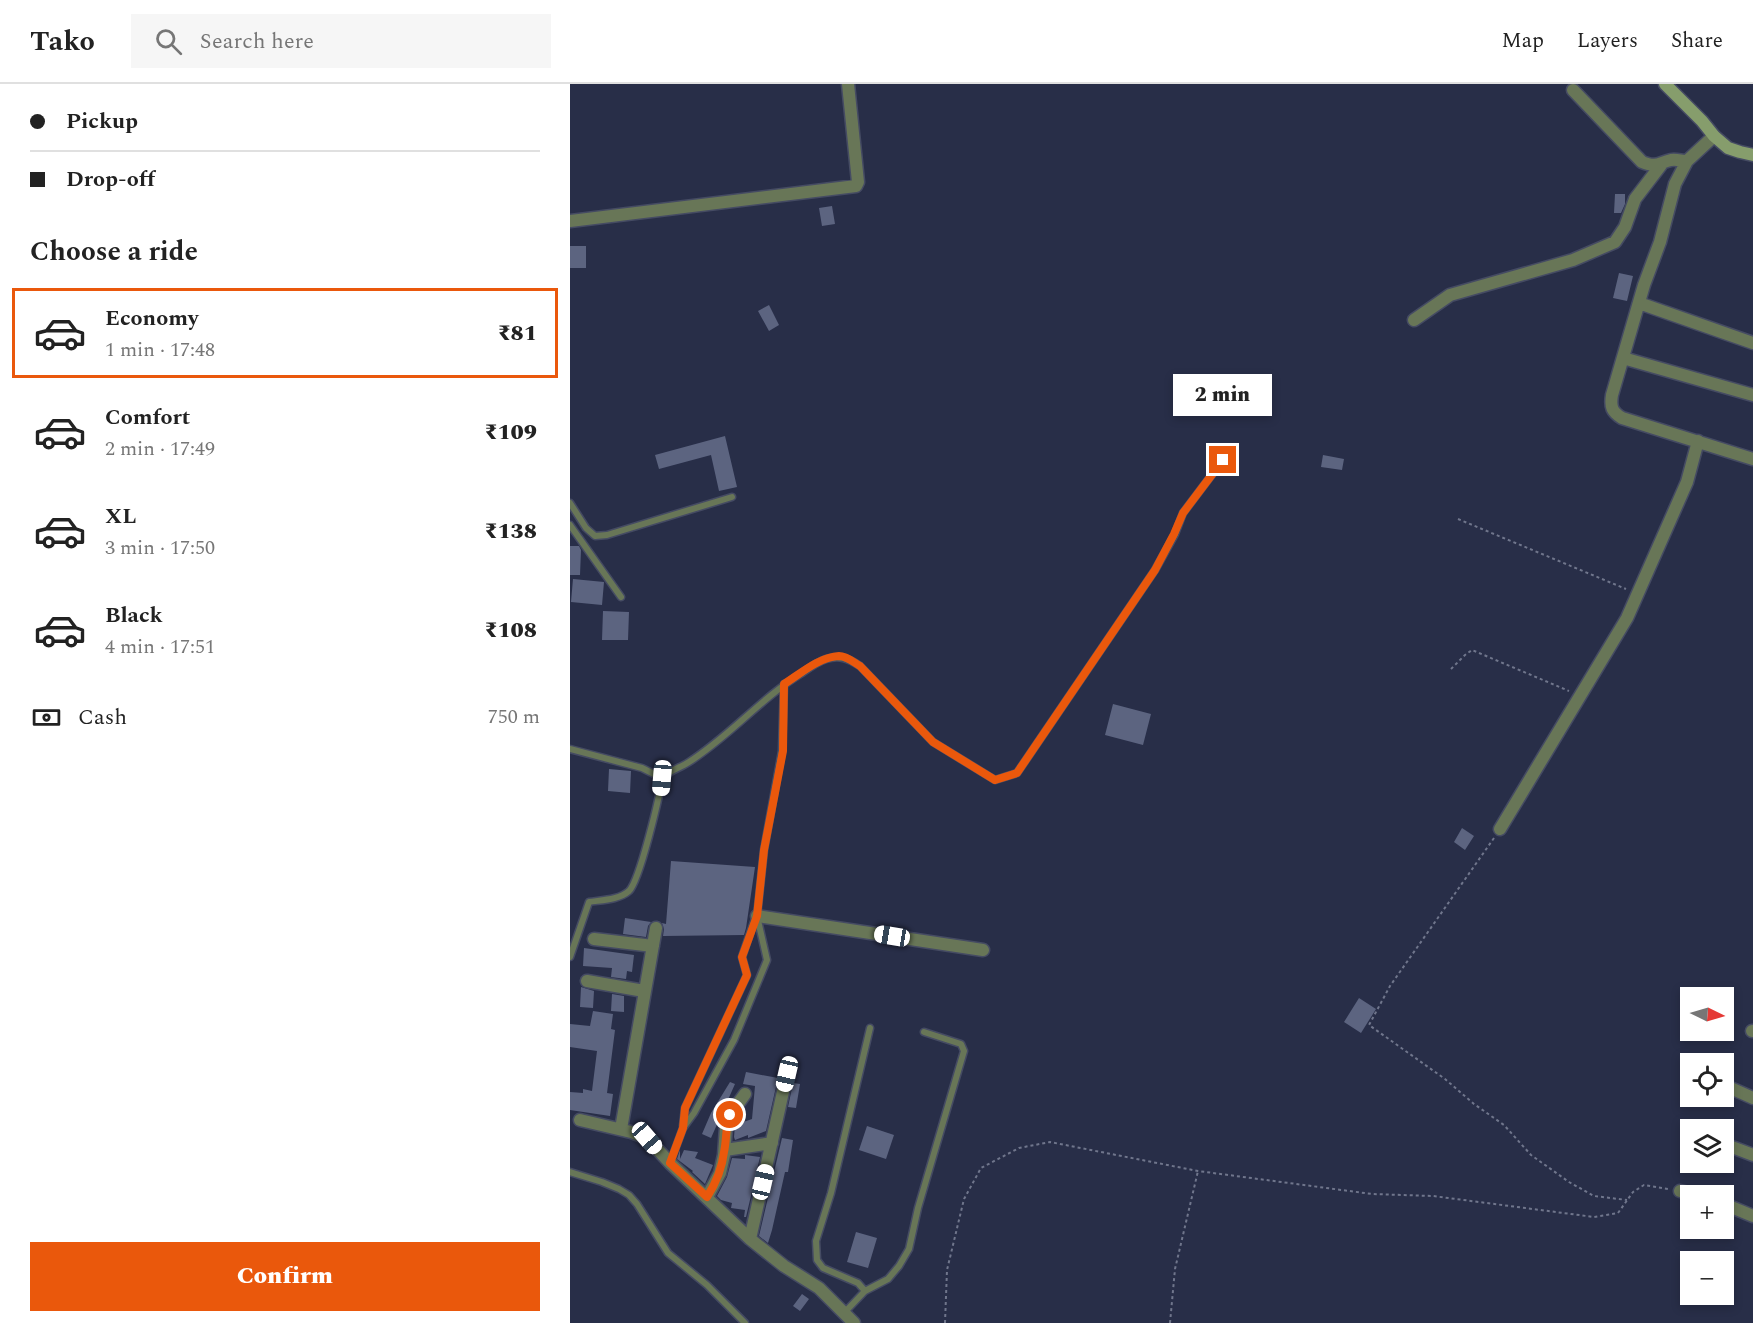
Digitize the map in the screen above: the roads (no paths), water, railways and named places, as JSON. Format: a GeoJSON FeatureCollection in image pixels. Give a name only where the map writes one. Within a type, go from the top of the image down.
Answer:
{"type":"FeatureCollection","features":[{"type":"Feature","properties":{"kind":"street"},"geometry":{"type":"LineString","coordinates":[[570,221],[856,186],[858,182],[848,84]]}},
{"type":"Feature","properties":{"kind":"street"},"geometry":{"type":"LineString","coordinates":[[1665,84],[1728,148],[1753,155]]}},
{"type":"Feature","properties":{"kind":"street"},"geometry":{"type":"LineString","coordinates":[[1573,90],[1642,162],[1652,166],[1661,165],[1673,159],[1687,161]]}},
{"type":"Feature","properties":{"kind":"street"},"geometry":{"type":"LineString","coordinates":[[1714,136],[1687,161],[1675,184],[1660,242],[1623,358],[1611,408],[1614,414],[1622,418],[1753,459]]}},
{"type":"Feature","properties":{"kind":"street"},"geometry":{"type":"LineString","coordinates":[[1414,320],[1450,295],[1573,260],[1615,242],[1625,227],[1635,199],[1661,165]]}},
{"type":"Feature","properties":{"kind":"street"},"geometry":{"type":"LineString","coordinates":[[1639,303],[1753,343]]}},
{"type":"Feature","properties":{"kind":"street"},"geometry":{"type":"LineString","coordinates":[[1623,358],[1753,395]]}},
{"type":"Feature","properties":{"kind":"street"},"geometry":{"type":"LineString","coordinates":[[1500,829],[1626,618],[1687,482],[1698,441]]}},
{"type":"Feature","properties":{"kind":"street"},"geometry":{"type":"LineString","coordinates":[[757,916],[983,950]]}},
{"type":"Feature","properties":{"kind":"street"},"geometry":{"type":"LineString","coordinates":[[621,1129],[656,928]]}},
{"type":"Feature","properties":{"kind":"street"},"geometry":{"type":"LineString","coordinates":[[594,939],[653,946]]}},
{"type":"Feature","properties":{"kind":"street"},"geometry":{"type":"LineString","coordinates":[[587,981],[644,991]]}},
{"type":"Feature","properties":{"kind":"street"},"geometry":{"type":"LineString","coordinates":[[750,1239],[787,1074]]}},
{"type":"Feature","properties":{"kind":"street"},"geometry":{"type":"LineString","coordinates":[[1734,1090],[1753,1098]]}},
{"type":"Feature","properties":{"kind":"street"},"geometry":{"type":"LineString","coordinates":[[707,1197],[720,1173],[725,1150],[726,1127],[730,1115],[745,1094]]}},
{"type":"Feature","properties":{"kind":"street"},"geometry":{"type":"LineString","coordinates":[[580,1120],[621,1129],[647,1138],[750,1239],[784,1266],[819,1288],[854,1323]]}},
{"type":"Feature","properties":{"kind":"street"},"geometry":{"type":"LineString","coordinates":[[725,1150],[772,1143]]}},
{"type":"Feature","properties":{"kind":"street"},"geometry":{"type":"LineString","coordinates":[[1734,1148],[1753,1155]]}},
{"type":"Feature","properties":{"kind":"street"},"geometry":{"type":"LineString","coordinates":[[1734,1208],[1753,1216]]}},
{"type":"Feature","properties":{"kind":"lane"},"geometry":{"type":"LineString","coordinates":[[570,957],[589,902],[618,897],[630,890],[638,872],[660,794],[662,778],[667,772],[688,763],[741,722],[784,684],[824,659],[840,656],[860,666],[933,742],[995,780],[1017,773],[1155,570],[1183,513],[1223,460]]}},
{"type":"Feature","properties":{"kind":"lane"},"geometry":{"type":"LineString","coordinates":[[570,503],[586,528],[595,536],[607,535],[732,497]]}},
{"type":"Feature","properties":{"kind":"lane"},"geometry":{"type":"LineString","coordinates":[[570,525],[621,597]]}},
{"type":"Feature","properties":{"kind":"lane"},"geometry":{"type":"LineString","coordinates":[[670,1163],[683,1128],[685,1108],[747,975],[742,957],[757,916],[764,850],[783,751],[784,684]]}},
{"type":"Feature","properties":{"kind":"lane"},"geometry":{"type":"LineString","coordinates":[[570,749],[642,768],[662,778]]}},
{"type":"Feature","properties":{"kind":"lane"},"geometry":{"type":"LineString","coordinates":[[683,1128],[694,1113],[734,1040],[767,960],[757,916]]}},
{"type":"Feature","properties":{"kind":"lane"},"geometry":{"type":"LineString","coordinates":[[865,1291],[858,1283],[823,1268],[817,1260],[816,1241],[831,1193],[870,1028]]}},
{"type":"Feature","properties":{"kind":"lane"},"geometry":{"type":"LineString","coordinates":[[844,1313],[865,1291],[888,1279],[909,1249],[918,1208],[964,1051],[961,1044],[924,1032]]}},
{"type":"Feature","properties":{"kind":"lane"},"geometry":{"type":"LineString","coordinates":[[570,1172],[602,1182],[628,1195],[638,1204],[669,1253],[707,1285],[745,1323]]}}]}
